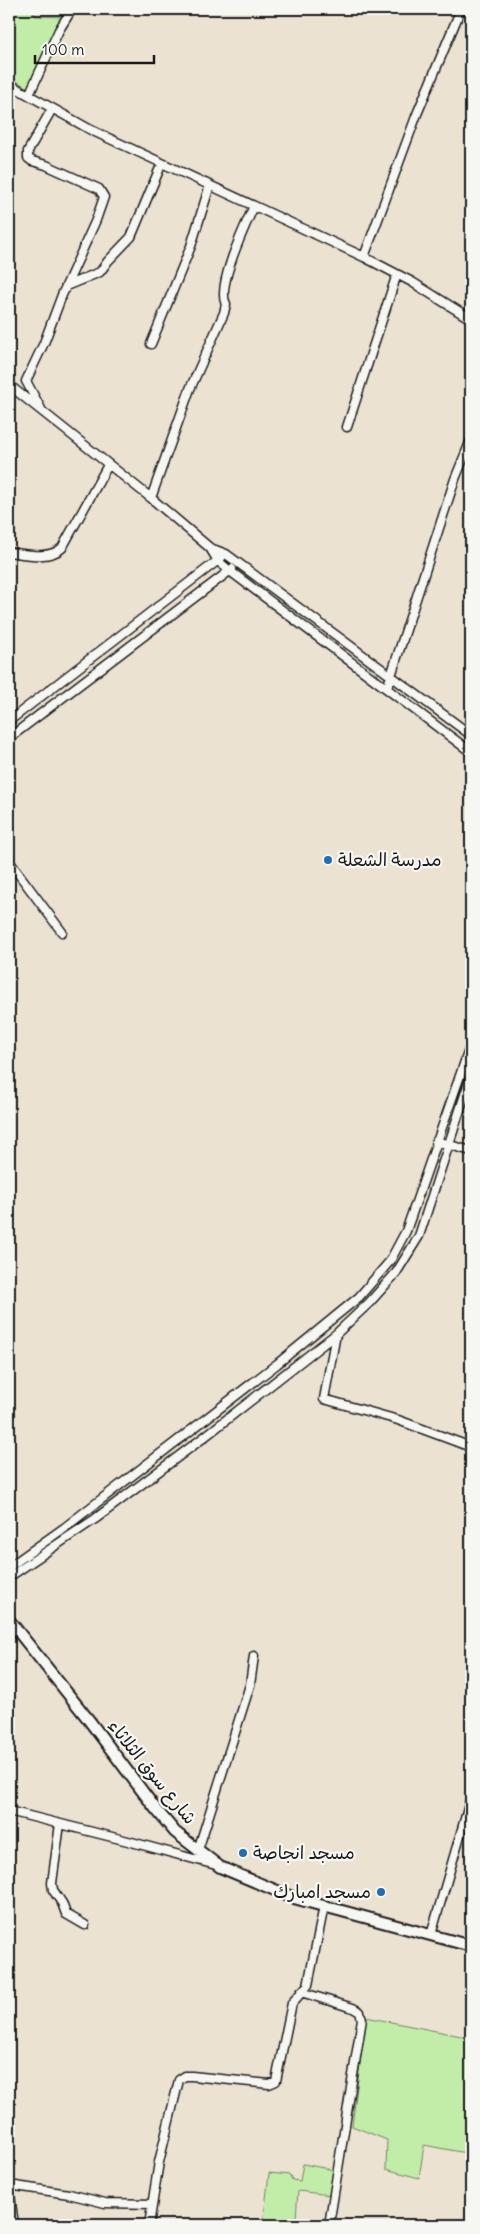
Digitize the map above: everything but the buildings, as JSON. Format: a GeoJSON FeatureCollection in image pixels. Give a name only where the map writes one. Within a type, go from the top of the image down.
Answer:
{"type":"FeatureCollection","features":[{"type":"Feature","properties":{"kind":"street"},"geometry":{"type":"LineString","coordinates":[[29,95],[59,30],[72,9]]}},
{"type":"Feature","properties":{"kind":"street"},"geometry":{"type":"LineString","coordinates":[[364,258],[417,114],[461,9]]}},
{"type":"Feature","properties":{"kind":"street"},"geometry":{"type":"LineString","coordinates":[[9,84],[52,109],[396,274],[471,319]]}},
{"type":"Feature","properties":{"kind":"street"},"geometry":{"type":"LineString","coordinates":[[42,412],[26,381],[50,329],[104,197],[99,189],[28,158],[27,154],[52,109]]}},
{"type":"Feature","properties":{"kind":"street"},"geometry":{"type":"LineString","coordinates":[[66,286],[103,270],[108,261],[131,237],[162,163]]}},
{"type":"Feature","properties":{"kind":"street"},"geometry":{"type":"LineString","coordinates":[[151,344],[191,246],[210,186]]}},
{"type":"Feature","properties":{"kind":"street"},"geometry":{"type":"LineString","coordinates":[[151,498],[190,389],[224,313],[226,304],[223,299],[223,292],[228,274],[254,206]]}},
{"type":"Feature","properties":{"kind":"street"},"geometry":{"type":"LineString","coordinates":[[347,427],[396,274]]}},
{"type":"Feature","properties":{"kind":"street"},"geometry":{"type":"LineString","coordinates":[[9,385],[151,498],[210,548],[218,561],[230,571],[471,752]]}},
{"type":"Feature","properties":{"kind":"street"},"geometry":{"type":"LineString","coordinates":[[387,688],[455,480],[471,440]]}},
{"type":"Feature","properties":{"kind":"street"},"geometry":{"type":"LineString","coordinates":[[9,552],[43,556],[56,554],[62,548],[108,465]]}},
{"type":"Feature","properties":{"kind":"street"},"geometry":{"type":"LineString","coordinates":[[210,548],[226,554],[471,735]]}},
{"type":"Feature","properties":{"kind":"street"},"geometry":{"type":"LineString","coordinates":[[9,721],[226,554]]}},
{"type":"Feature","properties":{"kind":"street"},"geometry":{"type":"LineString","coordinates":[[9,738],[238,563]]}},
{"type":"Feature","properties":{"kind":"street"},"geometry":{"type":"LineString","coordinates":[[9,861],[62,932]]}},
{"type":"Feature","properties":{"kind":"street"},"geometry":{"type":"LineString","coordinates":[[9,1567],[64,1528],[277,1364],[359,1297],[390,1261],[406,1231],[471,1044]]}},
{"type":"Feature","properties":{"kind":"street"},"geometry":{"type":"LineString","coordinates":[[9,1577],[96,1519],[203,1438],[336,1334],[369,1303],[407,1258],[419,1236],[471,1076]]}},
{"type":"Feature","properties":{"kind":"street"},"geometry":{"type":"LineString","coordinates":[[436,1141],[471,1150]]}},
{"type":"Feature","properties":{"kind":"street"},"geometry":{"type":"LineString","coordinates":[[336,1334],[324,1399],[414,1425],[471,1447]]}},
{"type":"Feature","properties":{"kind":"street"},"geometry":{"type":"LineString","coordinates":[[193,1427],[203,1438]]}},
{"type":"Feature","properties":{"kind":"street","name":"شارع سوق الثلاثاء"},"geometry":{"type":"LineString","coordinates":[[10,1623],[88,1719],[175,1832],[220,1867],[294,1898],[471,1946]]}},
{"type":"Feature","properties":{"kind":"street"},"geometry":{"type":"LineString","coordinates":[[198,1850],[250,1685],[254,1656]]}},
{"type":"Feature","properties":{"kind":"street"},"geometry":{"type":"LineString","coordinates":[[431,1935],[471,1798]]}},
{"type":"Feature","properties":{"kind":"street"},"geometry":{"type":"LineString","coordinates":[[9,1811],[220,1867]]}},
{"type":"Feature","properties":{"kind":"street"},"geometry":{"type":"LineString","coordinates":[[60,1824],[52,1883],[53,1890],[62,1903],[66,1914],[85,1925]]}},
{"type":"Feature","properties":{"kind":"street"},"geometry":{"type":"LineString","coordinates":[[149,2225],[164,2139],[179,2080],[185,2076],[192,2076],[269,2084],[276,2081],[292,2003],[308,1985],[324,1906]]}},
{"type":"Feature","properties":{"kind":"street"},"geometry":{"type":"LineString","coordinates":[[300,1992],[354,2008],[360,2012],[362,2019],[329,2225]]}},
{"type":"Feature","properties":{"kind":"street"},"geometry":{"type":"LineString","coordinates":[[14,2225],[9,2186],[105,2203],[152,2204]]}},
{"type":"Feature","properties":{"kind":"green space"},"geometry":{"type":"Polygon","coordinates":[[[14,9],[31,9],[36,16],[63,17],[28,88],[9,77],[9,19],[14,9]]]}},
{"type":"Feature","properties":{"kind":"green space"},"geometry":{"type":"Polygon","coordinates":[[[366,2017],[471,2038],[471,2154],[424,2145],[419,2178],[386,2169],[387,2140],[352,2126],[366,2017]]]}},
{"type":"Feature","properties":{"kind":"green space"},"geometry":{"type":"Polygon","coordinates":[[[303,2164],[334,2170],[330,2195],[298,2191],[296,2218],[324,2225],[263,2225],[269,2173],[290,2175],[292,2180],[300,2181],[303,2164]]]}},
{"type":"Feature","properties":{"kind":"place","name":"مدرسة الشعلة"},"geometry":{"type":"Point","coordinates":[328,860]}},
{"type":"Feature","properties":{"kind":"place","name":"مسجد انجاصة"},"geometry":{"type":"Point","coordinates":[243,1853]}},
{"type":"Feature","properties":{"kind":"place","name":"مسجد امبارك"},"geometry":{"type":"Point","coordinates":[381,1892]}}]}
